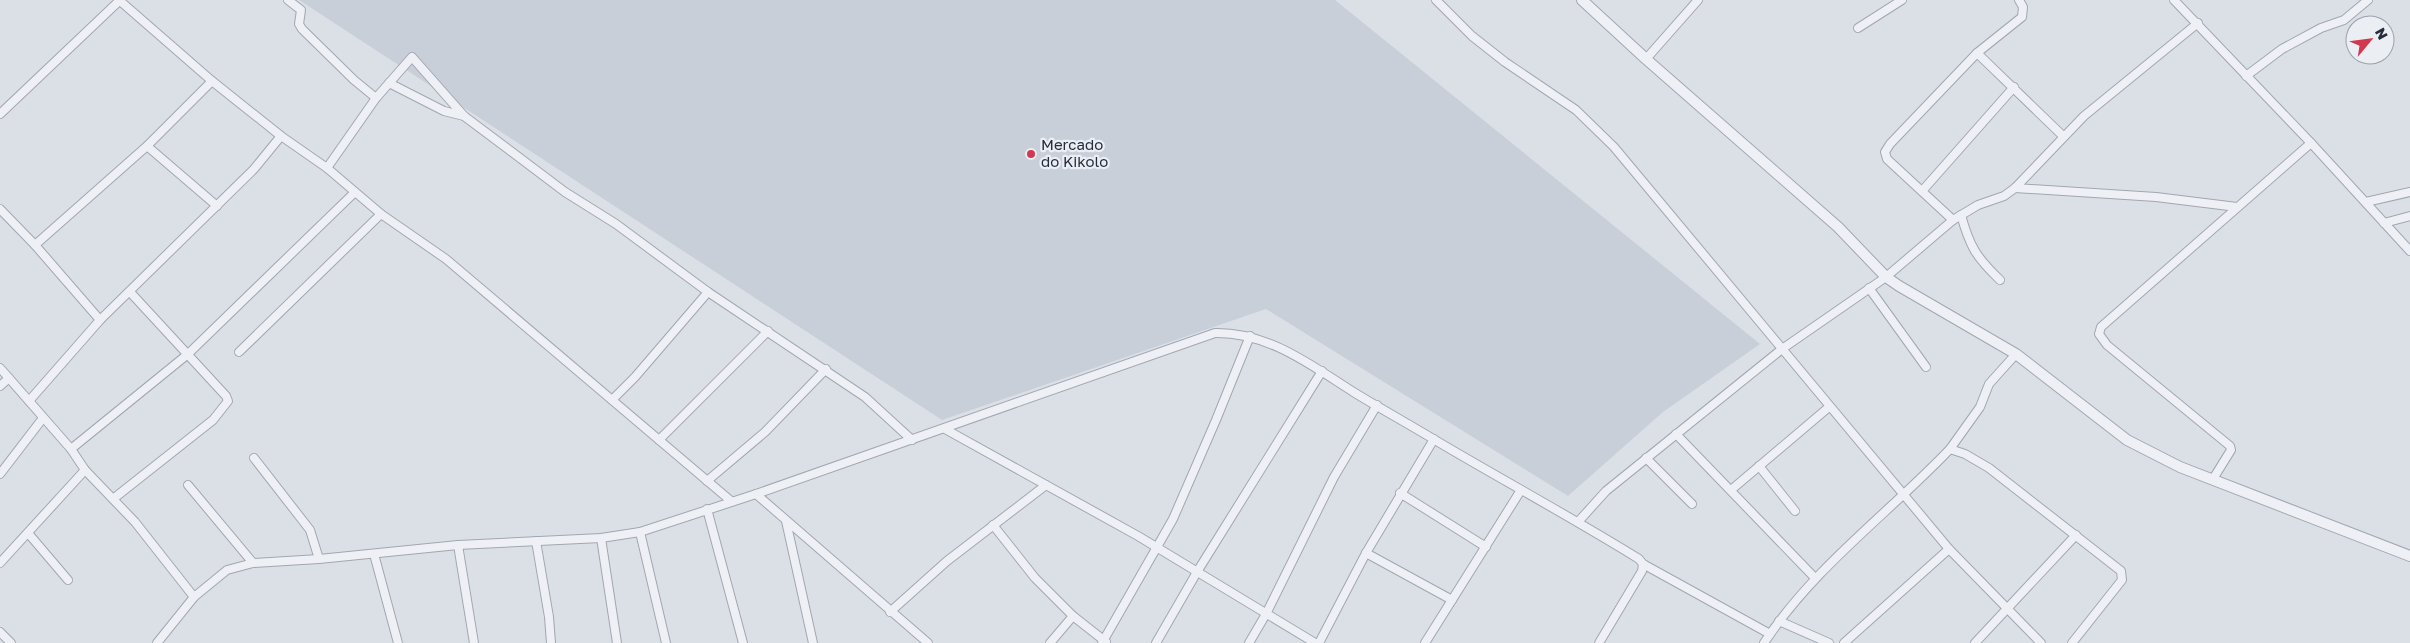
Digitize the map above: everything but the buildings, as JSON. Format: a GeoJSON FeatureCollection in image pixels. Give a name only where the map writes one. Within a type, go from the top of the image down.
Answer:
{"type":"FeatureCollection","features":[{"type":"Feature","properties":{"kind":"street"},"geometry":{"type":"LineString","coordinates":[[0,114],[119,0],[212,81],[280,136],[327,168],[354,193],[381,214],[446,259],[731,501]]}},
{"type":"Feature","properties":{"kind":"street"},"geometry":{"type":"LineString","coordinates":[[288,0],[301,10],[299,24],[302,29],[354,80],[376,98]]}},
{"type":"Feature","properties":{"kind":"street"},"geometry":{"type":"LineString","coordinates":[[1436,0],[1472,36],[1504,62],[1576,110],[1614,148],[1949,549],[2040,643]]}},
{"type":"Feature","properties":{"kind":"street"},"geometry":{"type":"LineString","coordinates":[[1646,59],[1698,0]]}},
{"type":"Feature","properties":{"kind":"street"},"geometry":{"type":"LineString","coordinates":[[1858,28],[1902,0]]}},
{"type":"Feature","properties":{"kind":"street"},"geometry":{"type":"LineString","coordinates":[[1953,220],[1923,190],[1887,159],[1885,152],[1890,144],[1976,53],[2022,17],[2023,7],[2019,0]]}},
{"type":"Feature","properties":{"kind":"street"},"geometry":{"type":"LineString","coordinates":[[2174,0],[2311,143],[2410,251]]}},
{"type":"Feature","properties":{"kind":"street"},"geometry":{"type":"LineString","coordinates":[[2246,76],[2289,45],[2321,28],[2344,20],[2368,0]]}},
{"type":"Feature","properties":{"kind":"street"},"geometry":{"type":"LineString","coordinates":[[1589,2],[1646,59],[1838,227],[1886,277],[1915,296],[2016,354],[2127,440],[2180,467],[2410,556]]}},
{"type":"Feature","properties":{"kind":"street"},"geometry":{"type":"LineString","coordinates":[[1578,522],[1606,491],[1782,348],[1886,277],[1953,220],[1978,204],[2004,196],[2015,188],[2063,136],[2198,23]]}},
{"type":"Feature","properties":{"kind":"street"},"geometry":{"type":"LineString","coordinates":[[1976,53],[2063,136]]}},
{"type":"Feature","properties":{"kind":"street"},"geometry":{"type":"LineString","coordinates":[[327,168],[376,98],[412,57],[464,116],[565,192],[616,224],[708,292],[826,369],[865,397],[912,440]]}},
{"type":"Feature","properties":{"kind":"street"},"geometry":{"type":"LineString","coordinates":[[35,245],[147,146],[212,81]]}},
{"type":"Feature","properties":{"kind":"street"},"geometry":{"type":"LineString","coordinates":[[389,83],[444,111],[464,116]]}},
{"type":"Feature","properties":{"kind":"street"},"geometry":{"type":"LineString","coordinates":[[1923,190],[2014,88]]}},
{"type":"Feature","properties":{"kind":"street"},"geometry":{"type":"LineString","coordinates":[[29,400],[100,320],[254,169],[280,136]]}},
{"type":"Feature","properties":{"kind":"street"},"geometry":{"type":"LineString","coordinates":[[2213,479],[2229,455],[2230,446],[2100,339],[2101,327],[2311,143]]}},
{"type":"Feature","properties":{"kind":"street"},"geometry":{"type":"LineString","coordinates":[[147,146],[217,206]]}},
{"type":"Feature","properties":{"kind":"street"},"geometry":{"type":"LineString","coordinates":[[2015,188],[2156,197],[2237,207]]}},
{"type":"Feature","properties":{"kind":"street"},"geometry":{"type":"LineString","coordinates":[[2366,202],[2410,192]]}},
{"type":"Feature","properties":{"kind":"street"},"geometry":{"type":"LineString","coordinates":[[71,449],[188,354],[354,193]]}},
{"type":"Feature","properties":{"kind":"street"},"geometry":{"type":"LineString","coordinates":[[0,209],[35,245],[100,320]]}},
{"type":"Feature","properties":{"kind":"street"},"geometry":{"type":"LineString","coordinates":[[239,352],[381,214]]}},
{"type":"Feature","properties":{"kind":"street"},"geometry":{"type":"LineString","coordinates":[[1961,215],[1972,248],[1979,259],[2000,280]]}},
{"type":"Feature","properties":{"kind":"street"},"geometry":{"type":"LineString","coordinates":[[2384,223],[2410,216]]}},
{"type":"Feature","properties":{"kind":"street"},"geometry":{"type":"LineString","coordinates":[[1869,288],[1926,367]]}},
{"type":"Feature","properties":{"kind":"street"},"geometry":{"type":"LineString","coordinates":[[113,499],[213,420],[228,401],[226,396],[130,292]]}},
{"type":"Feature","properties":{"kind":"street"},"geometry":{"type":"LineString","coordinates":[[612,400],[635,377],[708,292]]}},
{"type":"Feature","properties":{"kind":"street"},"geometry":{"type":"LineString","coordinates":[[659,440],[768,331]]}},
{"type":"Feature","properties":{"kind":"street"},"geometry":{"type":"LineString","coordinates":[[157,643],[194,597],[227,570],[253,563],[319,559],[458,545],[601,538],[640,532],[945,429],[1215,333],[1233,333],[1250,336],[1278,346],[1578,522],[1767,640],[1779,621],[1814,578],[1950,448],[1980,407],[1989,384],[2016,354]]}},
{"type":"Feature","properties":{"kind":"street"},"geometry":{"type":"LineString","coordinates":[[993,525],[1025,568],[1074,616],[1104,642],[1173,519],[1250,336]]}},
{"type":"Feature","properties":{"kind":"street"},"geometry":{"type":"LineString","coordinates":[[0,368],[71,449],[85,470],[153,544],[194,597]]}},
{"type":"Feature","properties":{"kind":"street"},"geometry":{"type":"LineString","coordinates":[[707,481],[765,432],[826,369]]}},
{"type":"Feature","properties":{"kind":"street"},"geometry":{"type":"LineString","coordinates":[[1156,643],[1197,572],[1322,371]]}},
{"type":"Feature","properties":{"kind":"street"},"geometry":{"type":"LineString","coordinates":[[0,386],[9,378]]}},
{"type":"Feature","properties":{"kind":"street"},"geometry":{"type":"LineString","coordinates":[[1249,643],[1266,614],[1334,477],[1377,405]]}},
{"type":"Feature","properties":{"kind":"street"},"geometry":{"type":"LineString","coordinates":[[1731,490],[1829,406]]}},
{"type":"Feature","properties":{"kind":"street"},"geometry":{"type":"LineString","coordinates":[[0,474],[43,418]]}},
{"type":"Feature","properties":{"kind":"street"},"geometry":{"type":"LineString","coordinates":[[945,429],[1156,547],[1315,643]]}},
{"type":"Feature","properties":{"kind":"street"},"geometry":{"type":"LineString","coordinates":[[1676,434],[1814,578]]}},
{"type":"Feature","properties":{"kind":"street"},"geometry":{"type":"LineString","coordinates":[[1319,643],[1366,553],[1400,493],[1434,439]]}},
{"type":"Feature","properties":{"kind":"street"},"geometry":{"type":"LineString","coordinates":[[1950,448],[1965,454],[1989,468],[2117,566],[2123,576],[2122,580],[2072,643]]}},
{"type":"Feature","properties":{"kind":"street"},"geometry":{"type":"LineString","coordinates":[[254,458],[310,530],[319,559]]}},
{"type":"Feature","properties":{"kind":"street"},"geometry":{"type":"LineString","coordinates":[[1646,458],[1692,504]]}},
{"type":"Feature","properties":{"kind":"street"},"geometry":{"type":"LineString","coordinates":[[1759,466],[1795,511]]}},
{"type":"Feature","properties":{"kind":"street"},"geometry":{"type":"LineString","coordinates":[[0,563],[85,470]]}},
{"type":"Feature","properties":{"kind":"street"},"geometry":{"type":"LineString","coordinates":[[188,485],[253,563]]}},
{"type":"Feature","properties":{"kind":"street"},"geometry":{"type":"LineString","coordinates":[[890,612],[947,561],[1046,485]]}},
{"type":"Feature","properties":{"kind":"street"},"geometry":{"type":"LineString","coordinates":[[1425,643],[1521,490]]}},
{"type":"Feature","properties":{"kind":"street"},"geometry":{"type":"LineString","coordinates":[[1400,493],[1486,547]]}},
{"type":"Feature","properties":{"kind":"street"},"geometry":{"type":"LineString","coordinates":[[756,494],[928,643]]}},
{"type":"Feature","properties":{"kind":"street"},"geometry":{"type":"LineString","coordinates":[[707,509],[743,643]]}},
{"type":"Feature","properties":{"kind":"street"},"geometry":{"type":"LineString","coordinates":[[786,521],[813,643]]}},
{"type":"Feature","properties":{"kind":"street"},"geometry":{"type":"LineString","coordinates":[[640,532],[666,643]]}},
{"type":"Feature","properties":{"kind":"street"},"geometry":{"type":"LineString","coordinates":[[28,533],[68,580]]}},
{"type":"Feature","properties":{"kind":"street"},"geometry":{"type":"LineString","coordinates":[[1975,643],[2076,535]]}},
{"type":"Feature","properties":{"kind":"street"},"geometry":{"type":"LineString","coordinates":[[601,538],[617,643]]}},
{"type":"Feature","properties":{"kind":"street"},"geometry":{"type":"LineString","coordinates":[[536,541],[549,617],[551,643]]}},
{"type":"Feature","properties":{"kind":"street"},"geometry":{"type":"LineString","coordinates":[[458,545],[474,643]]}},
{"type":"Feature","properties":{"kind":"street"},"geometry":{"type":"LineString","coordinates":[[1844,643],[1949,549]]}},
{"type":"Feature","properties":{"kind":"street"},"geometry":{"type":"LineString","coordinates":[[1366,553],[1452,600]]}},
{"type":"Feature","properties":{"kind":"street"},"geometry":{"type":"LineString","coordinates":[[374,554],[398,643]]}},
{"type":"Feature","properties":{"kind":"street"},"geometry":{"type":"LineString","coordinates":[[1598,643],[1642,571],[1643,564]]}},
{"type":"Feature","properties":{"kind":"street"},"geometry":{"type":"LineString","coordinates":[[1050,643],[1074,616]]}},
{"type":"Feature","properties":{"kind":"street"},"geometry":{"type":"LineString","coordinates":[[1779,621],[1829,643]]}},
{"type":"Feature","properties":{"kind":"street"},"geometry":{"type":"LineString","coordinates":[[0,632],[11,643]]}},
{"type":"Feature","properties":{"kind":"shaded area","name":"Mercado do Kikolo"},"geometry":{"type":"Polygon","coordinates":[[[299,0],[1335,0],[1760,344],[1663,412],[1568,496],[1266,309],[942,420],[299,0]]]}},
{"type":"Feature","properties":{"kind":"place","name":"Mercado do Kikolo"},"geometry":{"type":"Point","coordinates":[1031,154]}}]}
